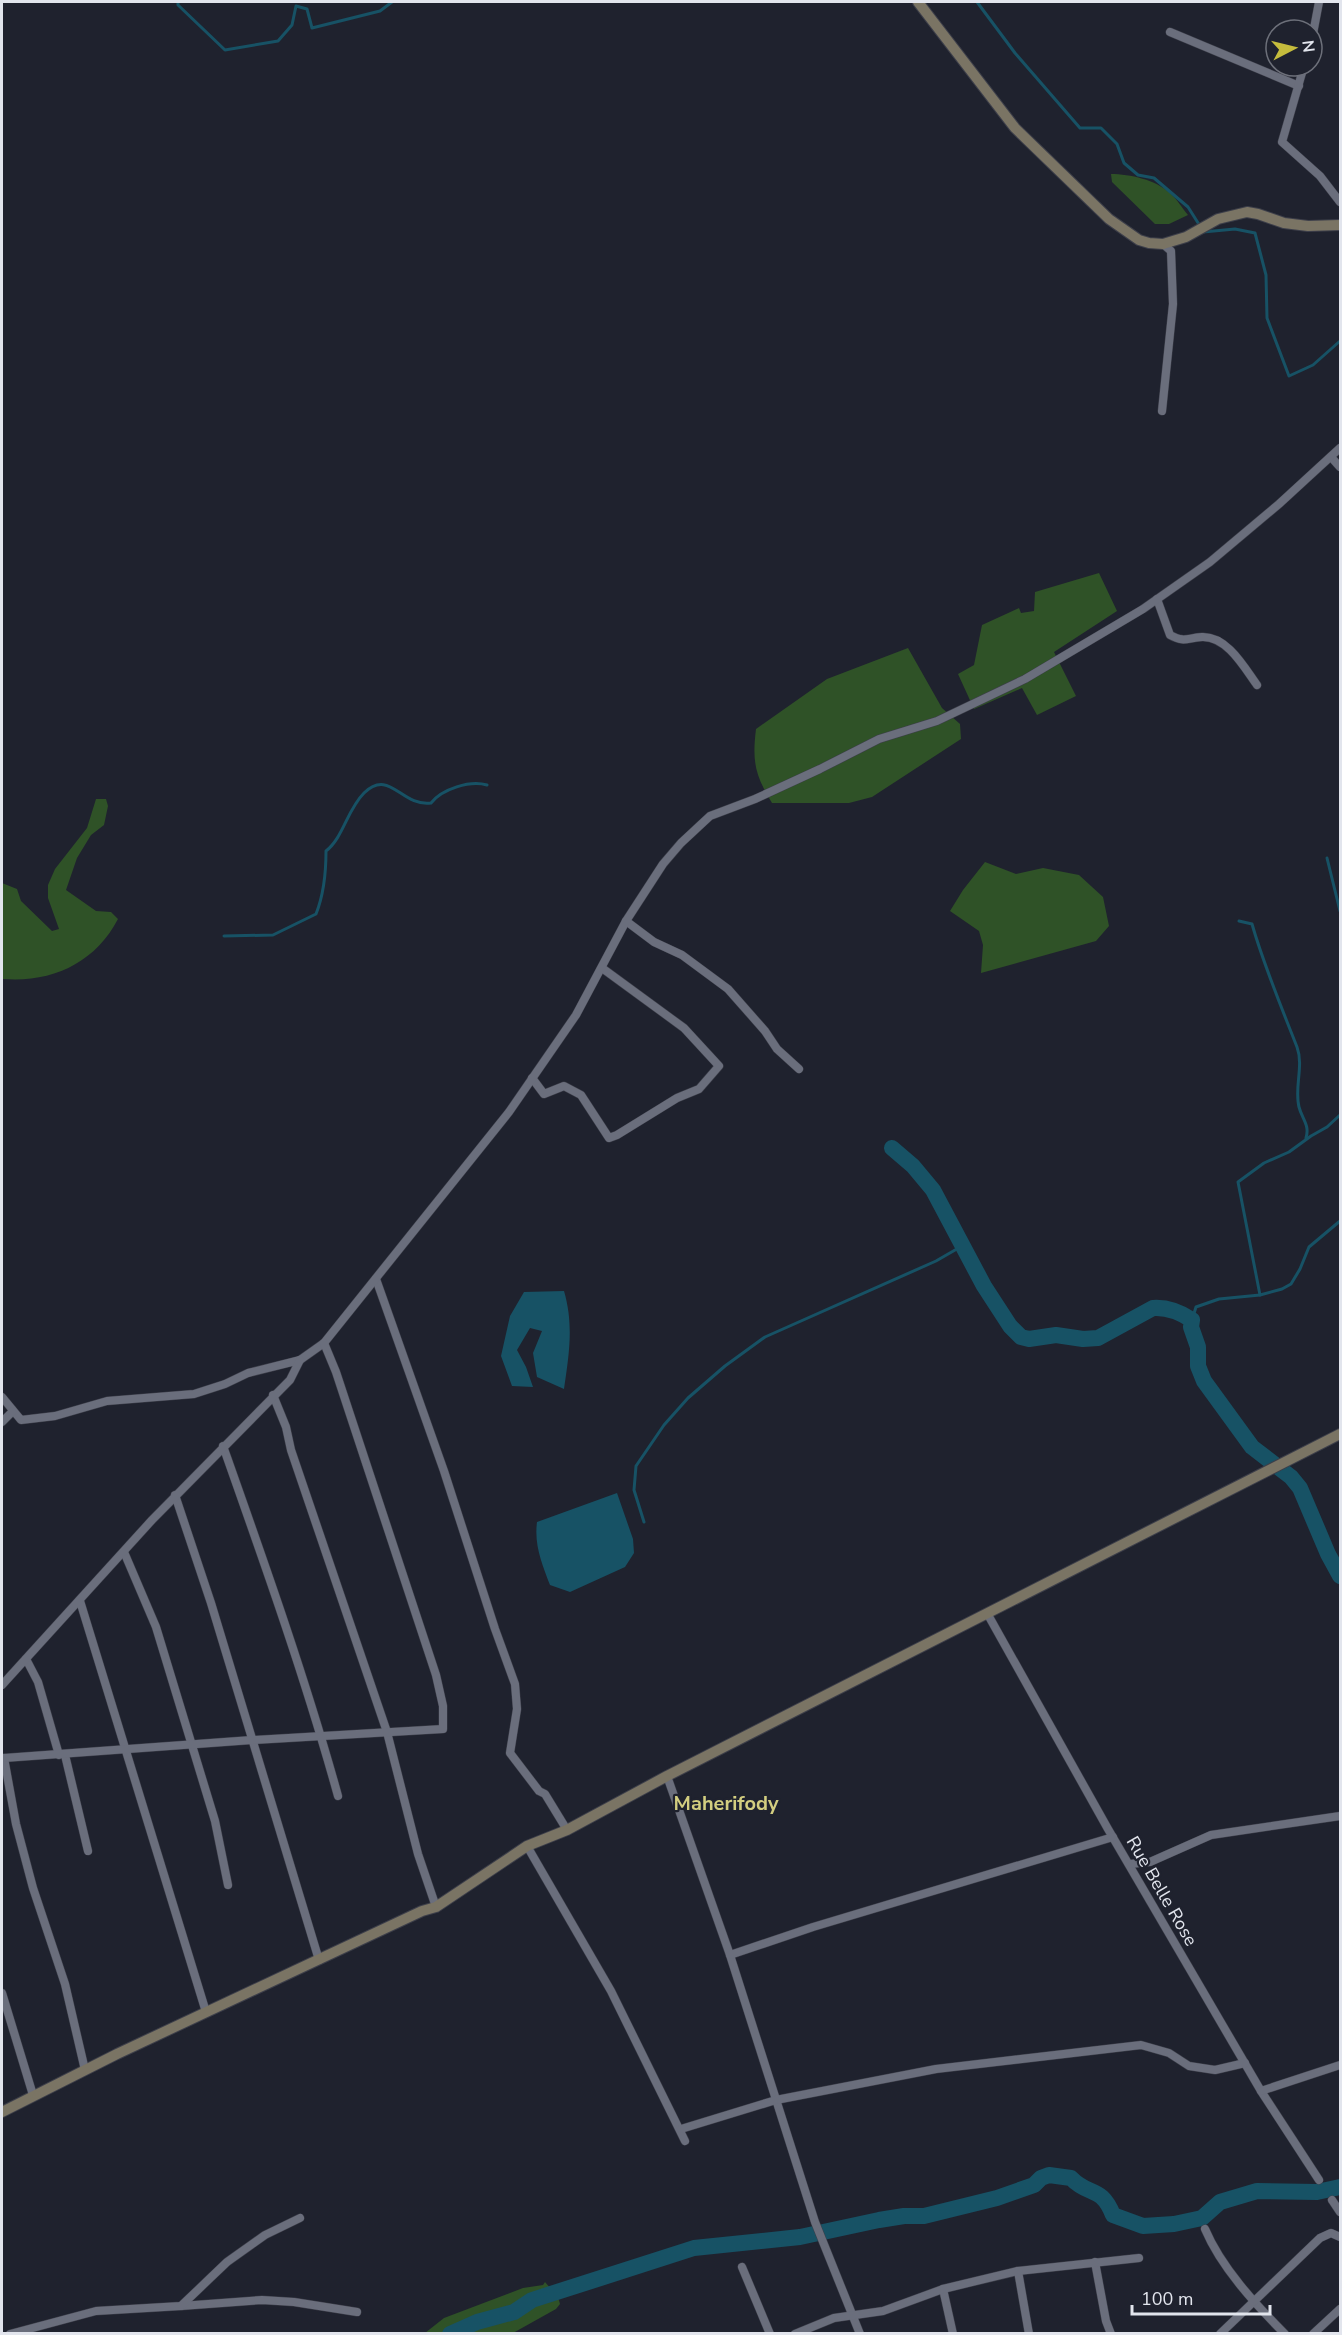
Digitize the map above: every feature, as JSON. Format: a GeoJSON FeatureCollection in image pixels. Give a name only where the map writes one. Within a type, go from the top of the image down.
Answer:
{"type":"FeatureCollection","features":[{"type":"Feature","properties":{"kind":"street"},"geometry":{"type":"LineString","coordinates":[[918,2],[1022,135],[1108,219],[1139,240],[1163,244],[1186,237],[1218,219],[1247,212],[1284,223],[1308,226],[1341,225]]}},
{"type":"Feature","properties":{"kind":"street"},"geometry":{"type":"LineString","coordinates":[[1316,18],[1319,2]]}},
{"type":"Feature","properties":{"kind":"street"},"geometry":{"type":"LineString","coordinates":[[1170,32],[1299,86]]}},
{"type":"Feature","properties":{"kind":"street"},"geometry":{"type":"LineString","coordinates":[[1301,78],[1282,142],[1320,176],[1341,202]]}},
{"type":"Feature","properties":{"kind":"street"},"geometry":{"type":"LineString","coordinates":[[1162,411],[1173,304],[1171,251],[1163,244]]}},
{"type":"Feature","properties":{"kind":"street"},"geometry":{"type":"LineString","coordinates":[[2,1397],[12,1412],[21,1420],[55,1416],[107,1401],[194,1394],[225,1384],[248,1373],[300,1360],[324,1343],[510,1113],[576,1015],[626,921],[663,864],[681,843],[710,816],[755,799],[879,739],[937,721],[1025,679],[1143,609],[1210,562],[1341,448]]}},
{"type":"Feature","properties":{"kind":"street"},"geometry":{"type":"LineString","coordinates":[[1331,457],[1341,467]]}},
{"type":"Feature","properties":{"kind":"street"},"geometry":{"type":"LineString","coordinates":[[1157,599],[1170,635],[1181,641],[1204,637],[1229,648],[1257,685]]}},
{"type":"Feature","properties":{"kind":"street"},"geometry":{"type":"LineString","coordinates":[[626,921],[654,942],[682,956],[728,989],[765,1031],[777,1049],[799,1069]]}},
{"type":"Feature","properties":{"kind":"street"},"geometry":{"type":"LineString","coordinates":[[532,1078],[544,1094],[564,1086],[581,1095],[609,1138],[677,1098],[699,1089],[719,1066],[684,1028],[602,968]]}},
{"type":"Feature","properties":{"kind":"street"},"geometry":{"type":"LineString","coordinates":[[376,1279],[444,1471],[515,1684],[517,1710],[510,1753],[539,1791],[545,1794],[567,1830]]}},
{"type":"Feature","properties":{"kind":"street"},"geometry":{"type":"LineString","coordinates":[[85,2070],[64,1984],[15,1824],[3,1758],[321,1735],[443,1729],[443,1706],[433,1664],[336,1372],[324,1343]]}},
{"type":"Feature","properties":{"kind":"street"},"geometry":{"type":"LineString","coordinates":[[2,1685],[175,1496],[290,1380],[300,1360]]}},
{"type":"Feature","properties":{"kind":"street"},"geometry":{"type":"LineString","coordinates":[[273,1395],[286,1427],[291,1450],[387,1732],[418,1854],[436,1907]]}},
{"type":"Feature","properties":{"kind":"street"},"geometry":{"type":"LineString","coordinates":[[2,1422],[12,1412]]}},
{"type":"Feature","properties":{"kind":"street"},"geometry":{"type":"LineString","coordinates":[[2,2112],[206,2012],[422,1911],[436,1907],[527,1846],[567,1830],[667,1776],[1341,1434]]}},
{"type":"Feature","properties":{"kind":"street"},"geometry":{"type":"LineString","coordinates":[[223,1446],[280,1607],[338,1796]]}},
{"type":"Feature","properties":{"kind":"street"},"geometry":{"type":"LineString","coordinates":[[175,1496],[319,1960]]}},
{"type":"Feature","properties":{"kind":"street"},"geometry":{"type":"LineString","coordinates":[[124,1552],[156,1627],[214,1821],[228,1885]]}},
{"type":"Feature","properties":{"kind":"street"},"geometry":{"type":"LineString","coordinates":[[80,1601],[206,2012]]}},
{"type":"Feature","properties":{"kind":"street","name":"Rue Belle Rose"},"geometry":{"type":"LineString","coordinates":[[987,1613],[1113,1837],[1261,2091],[1319,2180]]}},
{"type":"Feature","properties":{"kind":"street"},"geometry":{"type":"LineString","coordinates":[[26,1659],[38,1682],[62,1755],[88,1851]]}},
{"type":"Feature","properties":{"kind":"street"},"geometry":{"type":"LineString","coordinates":[[667,1776],[730,1955],[815,2222],[860,2334]]}},
{"type":"Feature","properties":{"kind":"street"},"geometry":{"type":"LineString","coordinates":[[1130,1864],[1150,1862],[1211,1835],[1341,1816]]}},
{"type":"Feature","properties":{"kind":"street"},"geometry":{"type":"LineString","coordinates":[[730,1955],[813,1927],[1113,1837]]}},
{"type":"Feature","properties":{"kind":"street"},"geometry":{"type":"LineString","coordinates":[[527,1846],[611,1992],[685,2141]]}},
{"type":"Feature","properties":{"kind":"street"},"geometry":{"type":"LineString","coordinates":[[2,1993],[33,2096]]}},
{"type":"Feature","properties":{"kind":"street"},"geometry":{"type":"LineString","coordinates":[[681,2129],[776,2100],[936,2069],[1141,2045],[1169,2053],[1189,2066],[1215,2070],[1245,2063]]}},
{"type":"Feature","properties":{"kind":"street"},"geometry":{"type":"LineString","coordinates":[[1261,2091],[1341,2065]]}},
{"type":"Feature","properties":{"kind":"street"},"geometry":{"type":"LineString","coordinates":[[1332,2200],[1341,2211]]}},
{"type":"Feature","properties":{"kind":"street"},"geometry":{"type":"LineString","coordinates":[[181,2306],[227,2262],[265,2235],[300,2218]]}},
{"type":"Feature","properties":{"kind":"street"},"geometry":{"type":"LineString","coordinates":[[1204,2229],[1210,2242],[1253,2301],[1285,2334]]}},
{"type":"Feature","properties":{"kind":"street"},"geometry":{"type":"LineString","coordinates":[[1220,2334],[1320,2238],[1331,2233],[1341,2237]]}},
{"type":"Feature","properties":{"kind":"street"},"geometry":{"type":"LineString","coordinates":[[795,2334],[834,2318],[883,2311],[943,2289],[1018,2271],[1139,2258]]}},
{"type":"Feature","properties":{"kind":"street"},"geometry":{"type":"LineString","coordinates":[[1095,2262],[1106,2321],[1111,2334]]}},
{"type":"Feature","properties":{"kind":"street"},"geometry":{"type":"LineString","coordinates":[[742,2267],[770,2334]]}},
{"type":"Feature","properties":{"kind":"street"},"geometry":{"type":"LineString","coordinates":[[1018,2271],[1029,2334]]}},
{"type":"Feature","properties":{"kind":"street"},"geometry":{"type":"LineString","coordinates":[[943,2289],[953,2334]]}},
{"type":"Feature","properties":{"kind":"street"},"geometry":{"type":"LineString","coordinates":[[10,2334],[96,2311],[262,2300],[294,2302],[357,2312]]}},
{"type":"Feature","properties":{"kind":"street"},"geometry":{"type":"LineString","coordinates":[[1313,2334],[1341,2309]]}},
{"type":"Feature","properties":{"kind":"green space"},"geometry":{"type":"Polygon","coordinates":[[[1111,174],[1150,181],[1164,188],[1173,195],[1188,215],[1169,224],[1155,224],[1112,182],[1111,174]]]}},
{"type":"Feature","properties":{"kind":"green space"},"geometry":{"type":"Polygon","coordinates":[[[1099,573],[1117,611],[1054,652],[1076,696],[1037,715],[1022,688],[974,709],[958,674],[974,665],[982,625],[1019,608],[1021,613],[1034,611],[1035,592],[1099,573]]]}},
{"type":"Feature","properties":{"kind":"green space"},"geometry":{"type":"Polygon","coordinates":[[[908,648],[942,708],[960,724],[961,739],[872,797],[849,803],[772,803],[756,768],[754,751],[756,729],[827,679],[908,648]]]}},
{"type":"Feature","properties":{"kind":"green space"},"geometry":{"type":"Polygon","coordinates":[[[96,799],[106,799],[108,806],[104,825],[91,835],[77,858],[66,890],[96,911],[111,912],[118,919],[97,948],[70,967],[38,978],[3,979],[2,883],[17,889],[21,901],[52,931],[59,929],[48,898],[48,885],[55,869],[87,828],[96,799]]]}},
{"type":"Feature","properties":{"kind":"green space"},"geometry":{"type":"Polygon","coordinates":[[[985,862],[1016,874],[1043,868],[1079,875],[1103,897],[1109,926],[1096,941],[981,973],[983,945],[979,931],[950,911],[985,862]]]}},
{"type":"Feature","properties":{"kind":"green space"},"geometry":{"type":"Polygon","coordinates":[[[545,2282],[558,2297],[560,2304],[556,2309],[513,2333],[425,2333],[444,2318],[523,2288],[543,2285],[545,2282]]]}},
{"type":"Feature","properties":{"kind":"water"},"geometry":{"type":"Polygon","coordinates":[[[564,1291],[570,1328],[564,1389],[537,1377],[533,1353],[542,1331],[530,1328],[517,1350],[533,1387],[512,1386],[501,1356],[510,1316],[524,1292],[564,1291]]]}},
{"type":"Feature","properties":{"kind":"water"},"geometry":{"type":"Polygon","coordinates":[[[617,1493],[633,1539],[634,1553],[625,1567],[570,1592],[550,1585],[538,1547],[537,1522],[617,1493]]]}},
{"type":"Feature","properties":{"kind":"waterway"},"geometry":{"type":"LineString","coordinates":[[178,2],[178,5],[225,50],[278,41],[292,25],[296,6],[307,9],[312,28],[380,11],[392,2]]}},
{"type":"Feature","properties":{"kind":"waterway"},"geometry":{"type":"LineString","coordinates":[[977,2],[1015,53],[1080,128],[1101,128],[1117,144],[1124,163],[1138,175],[1154,178],[1188,207],[1200,226]]}},
{"type":"Feature","properties":{"kind":"waterway"},"geometry":{"type":"LineString","coordinates":[[1203,232],[1235,229],[1255,233],[1266,275],[1267,318],[1289,376],[1313,365],[1340,341]]}},
{"type":"Feature","properties":{"kind":"waterway"},"geometry":{"type":"LineString","coordinates":[[224,936],[273,935],[316,914],[324,883],[326,851],[337,839],[358,800],[373,786],[389,786],[412,800],[431,803],[442,794],[457,787],[473,784],[487,785]]}},
{"type":"Feature","properties":{"kind":"waterway"},"geometry":{"type":"LineString","coordinates":[[1327,858],[1340,911]]}},
{"type":"Feature","properties":{"kind":"waterway"},"geometry":{"type":"LineString","coordinates":[[1239,921],[1252,924],[1267,971],[1297,1047],[1300,1062],[1298,1100],[1306,1126],[1306,1138]]}},
{"type":"Feature","properties":{"kind":"waterway"},"geometry":{"type":"LineString","coordinates":[[1192,1320],[1196,1307],[1219,1299],[1260,1295],[1238,1182],[1264,1163],[1289,1152],[1327,1127],[1340,1115]]}},
{"type":"Feature","properties":{"kind":"waterway"},"geometry":{"type":"LineString","coordinates":[[892,1148],[913,1166],[933,1190],[984,1286],[1010,1326],[1021,1337],[1029,1339],[1056,1335],[1083,1339],[1098,1338],[1153,1308],[1173,1311],[1192,1320],[1191,1327],[1198,1347],[1198,1366],[1204,1381],[1252,1447],[1291,1477],[1300,1488],[1328,1554],[1340,1576]]}},
{"type":"Feature","properties":{"kind":"waterway"},"geometry":{"type":"LineString","coordinates":[[1260,1295],[1291,1284],[1309,1247],[1340,1221]]}},
{"type":"Feature","properties":{"kind":"waterway"},"geometry":{"type":"LineString","coordinates":[[644,1522],[634,1490],[636,1466],[664,1425],[688,1398],[725,1366],[765,1337],[936,1261],[962,1246]]}},
{"type":"Feature","properties":{"kind":"waterway"},"geometry":{"type":"LineString","coordinates":[[450,2334],[477,2322],[514,2312],[532,2300],[694,2248],[800,2237],[879,2220],[924,2216],[997,2198],[1034,2185],[1041,2178],[1049,2175],[1071,2178],[1083,2188],[1104,2199],[1113,2215],[1143,2226],[1174,2224],[1202,2218],[1220,2202],[1257,2191],[1317,2192],[1340,2187]]}},
{"type":"Feature","properties":{"kind":"district","name":"Maherifody"},"geometry":{"type":"Point","coordinates":[726,1803]}}]}
